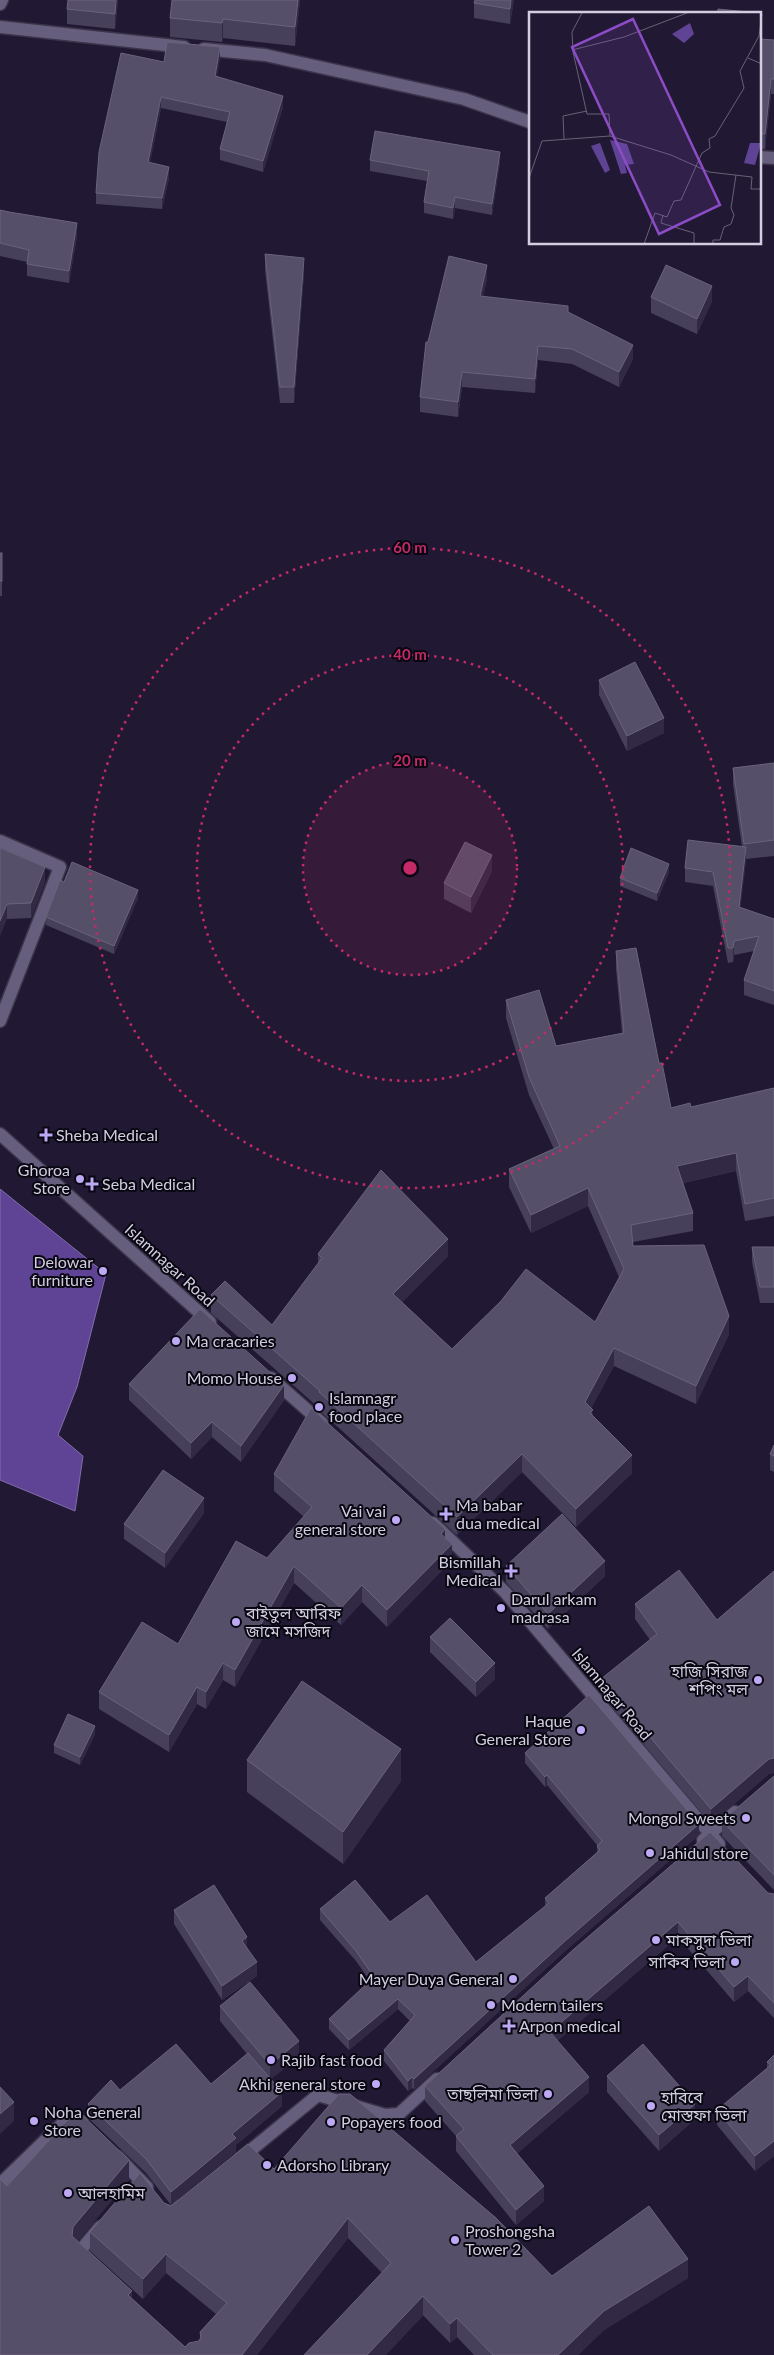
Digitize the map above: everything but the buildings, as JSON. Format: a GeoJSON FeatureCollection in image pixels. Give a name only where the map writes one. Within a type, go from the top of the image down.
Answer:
{"type":"FeatureCollection","features":[{"type":"Feature","properties":{"kind":"street"},"geometry":{"type":"LineString","coordinates":[[0,4],[2,0]]}},
{"type":"Feature","properties":{"kind":"street"},"geometry":{"type":"LineString","coordinates":[[0,26],[265,56],[464,99],[529,122]]}},
{"type":"Feature","properties":{"kind":"street"},"geometry":{"type":"LineString","coordinates":[[0,841],[60,867],[0,1021]]}},
{"type":"Feature","properties":{"kind":"street","name":"Islamnagar Road"},"geometry":{"type":"LineString","coordinates":[[0,1134],[221,1332]]}},
{"type":"Feature","properties":{"kind":"street"},"geometry":{"type":"LineString","coordinates":[[258,1366],[332,1432]]}},
{"type":"Feature","properties":{"kind":"street","name":"Islamnagar Road"},"geometry":{"type":"LineString","coordinates":[[420,1512],[504,1592],[709,1834],[729,1855]]}},
{"type":"Feature","properties":{"kind":"street"},"geometry":{"type":"LineString","coordinates":[[694,1847],[745,1804]]}},
{"type":"Feature","properties":{"kind":"street"},"geometry":{"type":"LineString","coordinates":[[229,2168],[318,2095],[385,2115],[399,2114],[449,2068]]}},
{"type":"Feature","properties":{"kind":"street"},"geometry":{"type":"LineString","coordinates":[[0,2184],[64,2122],[80,2121],[94,2134]]}},
{"type":"Feature","properties":{"kind":"street"},"geometry":{"type":"LineString","coordinates":[[107,2146],[137,2182],[152,2194]]}},
{"type":"Feature","properties":{"kind":"street"},"geometry":{"type":"LineString","coordinates":[[94,2265],[79,2252],[110,2216]]}},
{"type":"Feature","properties":{"kind":"shaded area"},"geometry":{"type":"Polygon","coordinates":[[[0,1189],[106,1274],[77,1387],[58,1435],[83,1456],[75,1511],[0,1480],[0,1189]]]}},
{"type":"Feature","properties":{"kind":"place","name":"Sheba Medical"},"geometry":{"type":"Point","coordinates":[46,1135]}},
{"type":"Feature","properties":{"kind":"place","name":"Ghoroa Store"},"geometry":{"type":"Point","coordinates":[80,1179]}},
{"type":"Feature","properties":{"kind":"place","name":"Seba Medical"},"geometry":{"type":"Point","coordinates":[92,1184]}},
{"type":"Feature","properties":{"kind":"place","name":"Delowar furniture"},"geometry":{"type":"Point","coordinates":[103,1271]}},
{"type":"Feature","properties":{"kind":"place","name":"Ma cracaries"},"geometry":{"type":"Point","coordinates":[176,1341]}},
{"type":"Feature","properties":{"kind":"place","name":"Momo House"},"geometry":{"type":"Point","coordinates":[292,1378]}},
{"type":"Feature","properties":{"kind":"place","name":"Islamnagr food place"},"geometry":{"type":"Point","coordinates":[319,1407]}},
{"type":"Feature","properties":{"kind":"place","name":"Ma babar dua medical"},"geometry":{"type":"Point","coordinates":[446,1514]}},
{"type":"Feature","properties":{"kind":"place","name":"Vai vai general store"},"geometry":{"type":"Point","coordinates":[396,1520]}},
{"type":"Feature","properties":{"kind":"place","name":"Bismillah Medical"},"geometry":{"type":"Point","coordinates":[511,1571]}},
{"type":"Feature","properties":{"kind":"place","name":"Darul arkam madrasa"},"geometry":{"type":"Point","coordinates":[501,1608]}},
{"type":"Feature","properties":{"kind":"place","name":"বাইতুল আরিফ জামে মসজিদ"},"geometry":{"type":"Point","coordinates":[236,1622]}},
{"type":"Feature","properties":{"kind":"place","name":"হাজি সিরাজ শপিং মল"},"geometry":{"type":"Point","coordinates":[758,1680]}},
{"type":"Feature","properties":{"kind":"place","name":"Haque General Store"},"geometry":{"type":"Point","coordinates":[581,1730]}},
{"type":"Feature","properties":{"kind":"place","name":"Mongol Sweets"},"geometry":{"type":"Point","coordinates":[746,1818]}},
{"type":"Feature","properties":{"kind":"place","name":"Jahidul store"},"geometry":{"type":"Point","coordinates":[650,1853]}},
{"type":"Feature","properties":{"kind":"place","name":"মাকসুদা ভিলা"},"geometry":{"type":"Point","coordinates":[656,1940]}},
{"type":"Feature","properties":{"kind":"place","name":"সাকিব ভিলা"},"geometry":{"type":"Point","coordinates":[735,1962]}},
{"type":"Feature","properties":{"kind":"place","name":"Mayer Duya General"},"geometry":{"type":"Point","coordinates":[513,1979]}},
{"type":"Feature","properties":{"kind":"place","name":"Modern tailers"},"geometry":{"type":"Point","coordinates":[491,2005]}},
{"type":"Feature","properties":{"kind":"place","name":"Arpon medical"},"geometry":{"type":"Point","coordinates":[509,2026]}},
{"type":"Feature","properties":{"kind":"place","name":"Rajib fast food"},"geometry":{"type":"Point","coordinates":[271,2060]}},
{"type":"Feature","properties":{"kind":"place","name":"Akhi general store"},"geometry":{"type":"Point","coordinates":[376,2084]}},
{"type":"Feature","properties":{"kind":"place","name":"তাছলিমা ভিলা"},"geometry":{"type":"Point","coordinates":[548,2094]}},
{"type":"Feature","properties":{"kind":"place","name":"হাবিবে মোস্তফা ভিলা"},"geometry":{"type":"Point","coordinates":[651,2106]}},
{"type":"Feature","properties":{"kind":"place","name":"Noha General Store"},"geometry":{"type":"Point","coordinates":[34,2121]}},
{"type":"Feature","properties":{"kind":"place","name":"Popayers food"},"geometry":{"type":"Point","coordinates":[331,2122]}},
{"type":"Feature","properties":{"kind":"place","name":"Adorsho Library"},"geometry":{"type":"Point","coordinates":[267,2165]}},
{"type":"Feature","properties":{"kind":"place","name":"আলহামিম"},"geometry":{"type":"Point","coordinates":[68,2193]}},
{"type":"Feature","properties":{"kind":"place","name":"Proshongsha Tower 2"},"geometry":{"type":"Point","coordinates":[455,2240]}}]}
